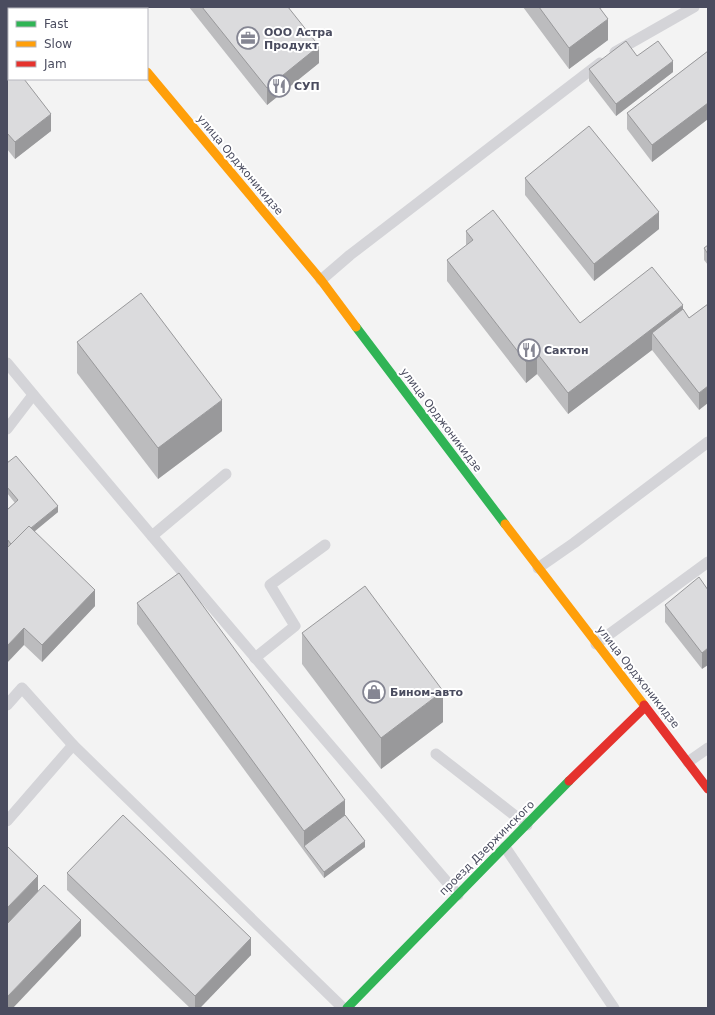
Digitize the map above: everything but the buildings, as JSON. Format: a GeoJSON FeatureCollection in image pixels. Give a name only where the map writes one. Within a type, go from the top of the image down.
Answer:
{"type":"FeatureCollection","features":[{"type":"Feature","properties":{"kind":"main road","name":"улица Орджоникидзе"},"geometry":{"type":"LineString","coordinates":[[148,73],[321,280],[538,568],[708,789]]}},
{"type":"Feature","properties":{"kind":"main road","name":"проезд Дзержинского"},"geometry":{"type":"LineString","coordinates":[[347,1008],[601,749],[645,707]]}},
{"type":"Feature","properties":{"kind":"lane"},"geometry":{"type":"LineString","coordinates":[[321,280],[350,255],[614,52],[694,7]]}},
{"type":"Feature","properties":{"kind":"lane"},"geometry":{"type":"LineString","coordinates":[[7,363],[255,658],[458,895]]}},
{"type":"Feature","properties":{"kind":"lane"},"geometry":{"type":"LineString","coordinates":[[7,429],[33,395]]}},
{"type":"Feature","properties":{"kind":"lane"},"geometry":{"type":"LineString","coordinates":[[538,568],[574,543],[708,442]]}},
{"type":"Feature","properties":{"kind":"lane"},"geometry":{"type":"LineString","coordinates":[[152,536],[226,474]]}},
{"type":"Feature","properties":{"kind":"lane"},"geometry":{"type":"LineString","coordinates":[[255,658],[295,626],[270,585],[325,545]]}},
{"type":"Feature","properties":{"kind":"lane"},"geometry":{"type":"LineString","coordinates":[[596,644],[708,562]]}},
{"type":"Feature","properties":{"kind":"lane"},"geometry":{"type":"LineString","coordinates":[[7,705],[22,688],[73,746],[343,1008]]}},
{"type":"Feature","properties":{"kind":"lane"},"geometry":{"type":"LineString","coordinates":[[7,821],[73,746]]}},
{"type":"Feature","properties":{"kind":"lane"},"geometry":{"type":"LineString","coordinates":[[688,762],[708,748]]}},
{"type":"Feature","properties":{"kind":"lane"},"geometry":{"type":"LineString","coordinates":[[436,754],[527,825]]}},
{"type":"Feature","properties":{"kind":"lane"},"geometry":{"type":"LineString","coordinates":[[505,847],[614,1008]]}},
{"type":"Feature","properties":{"kind":"traffic: fast"},"geometry":{"type":"LineString","coordinates":[[356,327],[505,524]]}},
{"type":"Feature","properties":{"kind":"traffic: fast"},"geometry":{"type":"LineString","coordinates":[[347,1008],[569,781]]}},
{"type":"Feature","properties":{"kind":"traffic: slow"},"geometry":{"type":"LineString","coordinates":[[148,73],[321,280],[356,327]]}},
{"type":"Feature","properties":{"kind":"traffic: slow"},"geometry":{"type":"LineString","coordinates":[[505,524],[644,705]]}},
{"type":"Feature","properties":{"kind":"traffic: jam"},"geometry":{"type":"LineString","coordinates":[[644,705],[708,789]]}},
{"type":"Feature","properties":{"kind":"traffic: jam"},"geometry":{"type":"LineString","coordinates":[[569,781],[645,707]]}},
{"type":"Feature","properties":{"kind":"place","name":"ООО Астра Продукт"},"geometry":{"type":"Point","coordinates":[248,38]}},
{"type":"Feature","properties":{"kind":"place","name":"СУП"},"geometry":{"type":"Point","coordinates":[279,86]}},
{"type":"Feature","properties":{"kind":"place","name":"Сактон"},"geometry":{"type":"Point","coordinates":[529,350]}},
{"type":"Feature","properties":{"kind":"place","name":"Бином-авто"},"geometry":{"type":"Point","coordinates":[374,692]}}]}
